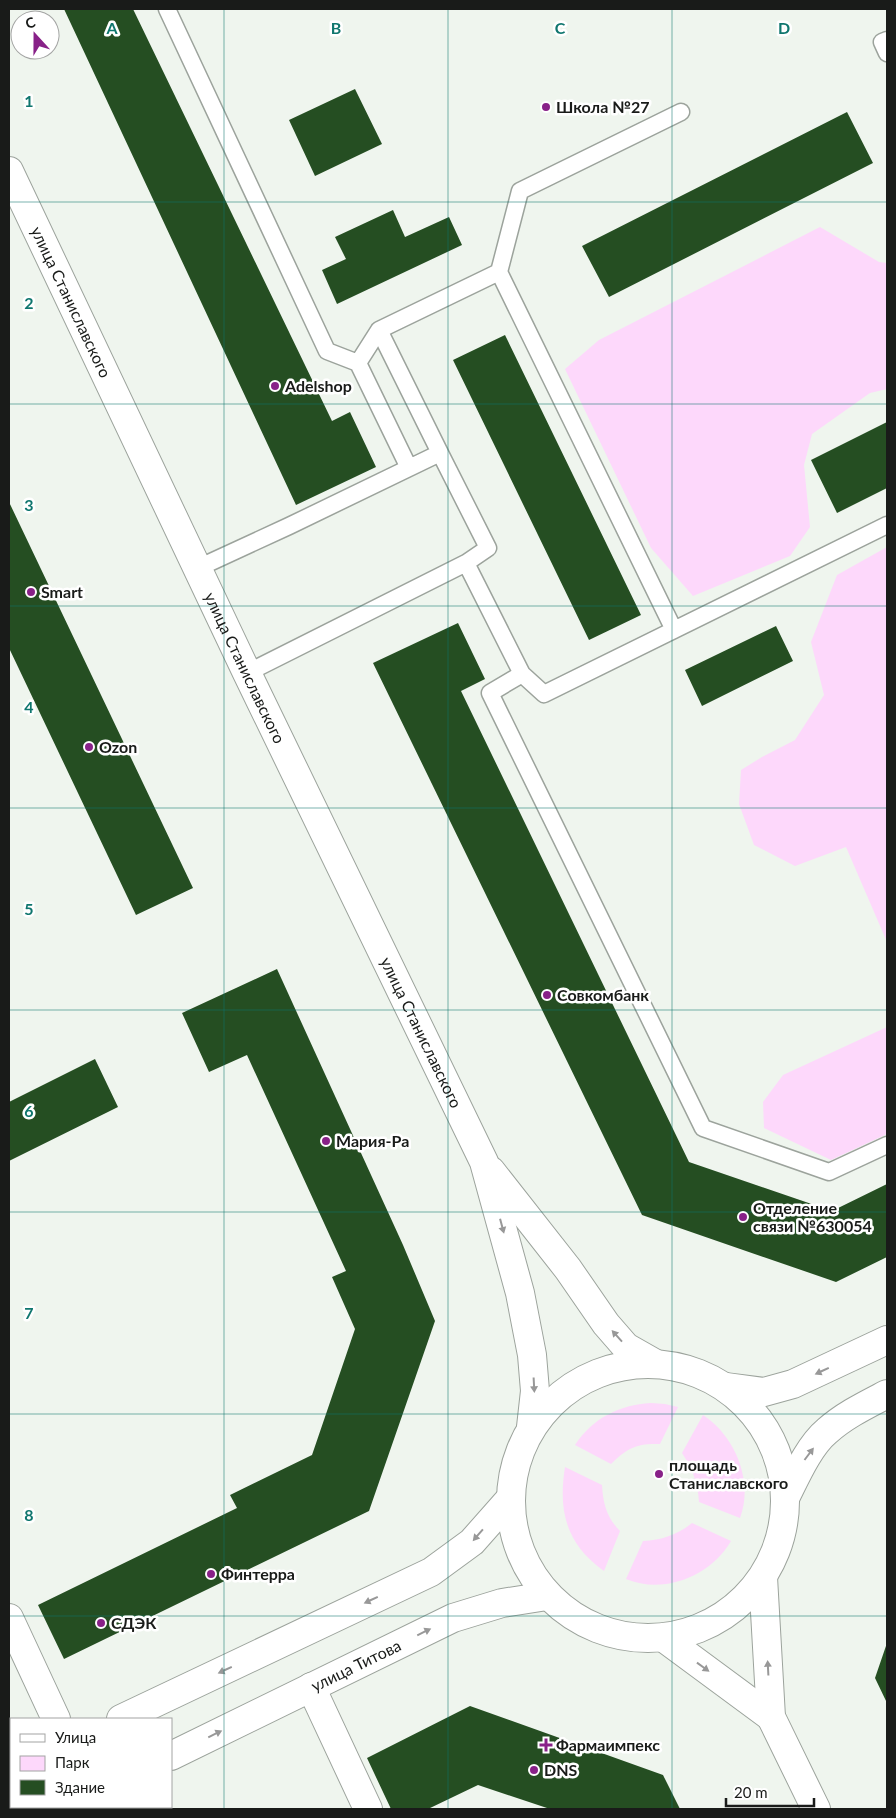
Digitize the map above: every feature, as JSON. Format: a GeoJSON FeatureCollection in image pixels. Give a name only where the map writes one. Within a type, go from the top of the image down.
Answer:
{"type":"FeatureCollection","features":[{"type":"Feature","properties":{"kind":"main road","name":"улица Станиславского"},"geometry":{"type":"LineString","coordinates":[[9,171],[247,673],[484,1162]]}},
{"type":"Feature","properties":{"kind":"main road"},"geometry":{"type":"LineString","coordinates":[[484,1162],[568,1269],[606,1324],[626,1347],[656,1364]]}},
{"type":"Feature","properties":{"kind":"main road"},"geometry":{"type":"LineString","coordinates":[[484,1162],[520,1294],[532,1355],[535,1391],[531,1427]]}},
{"type":"Feature","properties":{"kind":"main road"},"geometry":{"type":"LineString","coordinates":[[877,1345],[793,1384],[764,1392],[726,1387],[692,1372],[656,1364],[624,1366],[584,1380],[553,1400],[531,1427],[514,1465],[510,1498],[512,1525],[533,1576],[548,1596],[579,1622],[617,1636],[664,1638],[692,1631],[720,1618],[744,1600],[763,1577],[773,1559],[779,1539],[786,1496],[803,1462],[826,1432],[857,1409],[887,1394]]}},
{"type":"Feature","properties":{"kind":"main road"},"geometry":{"type":"LineString","coordinates":[[726,1387],[752,1410],[764,1428],[776,1455],[786,1496]]}},
{"type":"Feature","properties":{"kind":"main road"},"geometry":{"type":"LineString","coordinates":[[124,1718],[431,1572],[472,1542],[510,1498]]}},
{"type":"Feature","properties":{"kind":"main road"},"geometry":{"type":"LineString","coordinates":[[763,1577],[771,1717],[816,1809]]}},
{"type":"Feature","properties":{"kind":"main road","name":"улица Титова"},"geometry":{"type":"LineString","coordinates":[[172,1756],[453,1618],[502,1603],[548,1596]]}},
{"type":"Feature","properties":{"kind":"main road"},"geometry":{"type":"LineString","coordinates":[[9,1618],[56,1718]]}},
{"type":"Feature","properties":{"kind":"main road"},"geometry":{"type":"LineString","coordinates":[[664,1638],[771,1717]]}},
{"type":"Feature","properties":{"kind":"main road"},"geometry":{"type":"LineString","coordinates":[[311,1688],[368,1809]]}},
{"type":"Feature","properties":{"kind":"lane"},"geometry":{"type":"LineString","coordinates":[[167,9],[327,351],[358,363],[409,468]]}},
{"type":"Feature","properties":{"kind":"lane"},"geometry":{"type":"LineString","coordinates":[[887,40],[882,42],[887,53]]}},
{"type":"Feature","properties":{"kind":"lane"},"geometry":{"type":"LineString","coordinates":[[674,630],[499,272],[520,190],[681,112]]}},
{"type":"Feature","properties":{"kind":"lane"},"geometry":{"type":"LineString","coordinates":[[358,363],[379,330],[499,272]]}},
{"type":"Feature","properties":{"kind":"lane"},"geometry":{"type":"LineString","coordinates":[[247,673],[466,563],[488,548],[379,330]]}},
{"type":"Feature","properties":{"kind":"lane"},"geometry":{"type":"LineString","coordinates":[[198,568],[440,453]]}},
{"type":"Feature","properties":{"kind":"lane"},"geometry":{"type":"LineString","coordinates":[[466,563],[522,674],[544,694],[887,525]]}},
{"type":"Feature","properties":{"kind":"lane"},"geometry":{"type":"LineString","coordinates":[[522,674],[490,693],[703,1128],[829,1172],[887,1145]]}},
{"type":"Feature","properties":{"kind":"green space"},"geometry":{"type":"Polygon","coordinates":[[[820,227],[879,262],[887,263],[887,389],[870,393],[812,434],[804,465],[810,527],[790,556],[693,596],[651,548],[565,369],[599,340],[820,227]]]}},
{"type":"Feature","properties":{"kind":"green space"},"geometry":{"type":"Polygon","coordinates":[[[887,547],[887,942],[846,847],[795,866],[754,845],[739,804],[741,770],[795,740],[824,695],[811,642],[837,575],[887,547]]]}},
{"type":"Feature","properties":{"kind":"green space"},"geometry":{"type":"Polygon","coordinates":[[[887,1027],[887,1134],[831,1160],[764,1128],[763,1102],[783,1075],[887,1027]]]}},
{"type":"Feature","properties":{"kind":"green space"},"geometry":{"type":"Polygon","coordinates":[[[651,1403],[678,1407],[660,1444],[645,1444],[627,1450],[611,1464],[575,1445],[590,1427],[608,1415],[628,1407],[651,1403]]]}},
{"type":"Feature","properties":{"kind":"green space"},"geometry":{"type":"Polygon","coordinates":[[[703,1415],[724,1435],[739,1460],[745,1489],[744,1504],[740,1518],[699,1502],[694,1476],[682,1453],[703,1415]]]}},
{"type":"Feature","properties":{"kind":"green space"},"geometry":{"type":"Polygon","coordinates":[[[565,1467],[602,1485],[606,1510],[620,1531],[604,1571],[581,1550],[573,1538],[568,1525],[564,1512],[563,1498],[565,1467]]]}},
{"type":"Feature","properties":{"kind":"green space"},"geometry":{"type":"Polygon","coordinates":[[[692,1523],[731,1541],[712,1564],[699,1573],[671,1583],[656,1585],[626,1579],[643,1541],[669,1536],[681,1531],[692,1523]]]}},
{"type":"Feature","properties":{"kind":"building"},"geometry":{"type":"Polygon","coordinates":[[[64,9],[133,9],[332,421],[350,412],[376,467],[296,505],[64,9]]]}},
{"type":"Feature","properties":{"kind":"building"},"geometry":{"type":"Polygon","coordinates":[[[355,89],[382,144],[315,176],[289,120],[355,89]]]}},
{"type":"Feature","properties":{"kind":"building"},"geometry":{"type":"Polygon","coordinates":[[[847,112],[873,163],[609,297],[582,246],[847,112]]]}},
{"type":"Feature","properties":{"kind":"building"},"geometry":{"type":"Polygon","coordinates":[[[393,210],[405,237],[449,217],[462,245],[337,304],[322,270],[346,259],[335,237],[393,210]]]}},
{"type":"Feature","properties":{"kind":"building"},"geometry":{"type":"Polygon","coordinates":[[[505,335],[641,615],[589,640],[453,360],[505,335]]]}},
{"type":"Feature","properties":{"kind":"building"},"geometry":{"type":"Polygon","coordinates":[[[887,422],[887,488],[837,513],[811,460],[887,422]]]}},
{"type":"Feature","properties":{"kind":"building"},"geometry":{"type":"Polygon","coordinates":[[[9,502],[193,888],[136,915],[9,648],[9,502]]]}},
{"type":"Feature","properties":{"kind":"building"},"geometry":{"type":"Polygon","coordinates":[[[458,623],[485,679],[461,691],[689,1162],[832,1211],[887,1184],[887,1257],[836,1282],[642,1215],[373,663],[458,623]]]}},
{"type":"Feature","properties":{"kind":"building"},"geometry":{"type":"Polygon","coordinates":[[[776,626],[793,661],[702,706],[685,670],[776,626]]]}},
{"type":"Feature","properties":{"kind":"building"},"geometry":{"type":"Polygon","coordinates":[[[277,969],[403,1245],[435,1321],[369,1511],[64,1659],[38,1605],[237,1508],[230,1495],[312,1455],[355,1329],[332,1277],[346,1271],[247,1055],[209,1072],[182,1013],[277,969]]]}},
{"type":"Feature","properties":{"kind":"building"},"geometry":{"type":"Polygon","coordinates":[[[95,1059],[118,1107],[9,1161],[9,1102],[95,1059]]]}},
{"type":"Feature","properties":{"kind":"building"},"geometry":{"type":"Polygon","coordinates":[[[887,1643],[887,1703],[875,1678],[887,1643]]]}},
{"type":"Feature","properties":{"kind":"building"},"geometry":{"type":"Polygon","coordinates":[[[470,1706],[663,1775],[680,1809],[550,1809],[478,1785],[428,1809],[391,1809],[367,1758],[470,1706]]]}},
{"type":"Feature","properties":{"kind":"place","name":"Школа №27"},"geometry":{"type":"Point","coordinates":[546,107]}},
{"type":"Feature","properties":{"kind":"place","name":"Adelshop"},"geometry":{"type":"Point","coordinates":[275,386]}},
{"type":"Feature","properties":{"kind":"place","name":"Smart"},"geometry":{"type":"Point","coordinates":[31,592]}},
{"type":"Feature","properties":{"kind":"place","name":"Ozon"},"geometry":{"type":"Point","coordinates":[89,747]}},
{"type":"Feature","properties":{"kind":"place","name":"Совкомбанк"},"geometry":{"type":"Point","coordinates":[547,995]}},
{"type":"Feature","properties":{"kind":"place","name":"Мария-Ра"},"geometry":{"type":"Point","coordinates":[326,1141]}},
{"type":"Feature","properties":{"kind":"place","name":"Отделение связи №630054"},"geometry":{"type":"Point","coordinates":[743,1217]}},
{"type":"Feature","properties":{"kind":"place","name":"площадь Станиславского"},"geometry":{"type":"Point","coordinates":[659,1474]}},
{"type":"Feature","properties":{"kind":"place","name":"Финтерра"},"geometry":{"type":"Point","coordinates":[211,1574]}},
{"type":"Feature","properties":{"kind":"place","name":"СДЭК"},"geometry":{"type":"Point","coordinates":[101,1623]}},
{"type":"Feature","properties":{"kind":"place","name":"Фармаимпекс"},"geometry":{"type":"Point","coordinates":[546,1745]}},
{"type":"Feature","properties":{"kind":"place","name":"DNS"},"geometry":{"type":"Point","coordinates":[534,1770]}}]}
